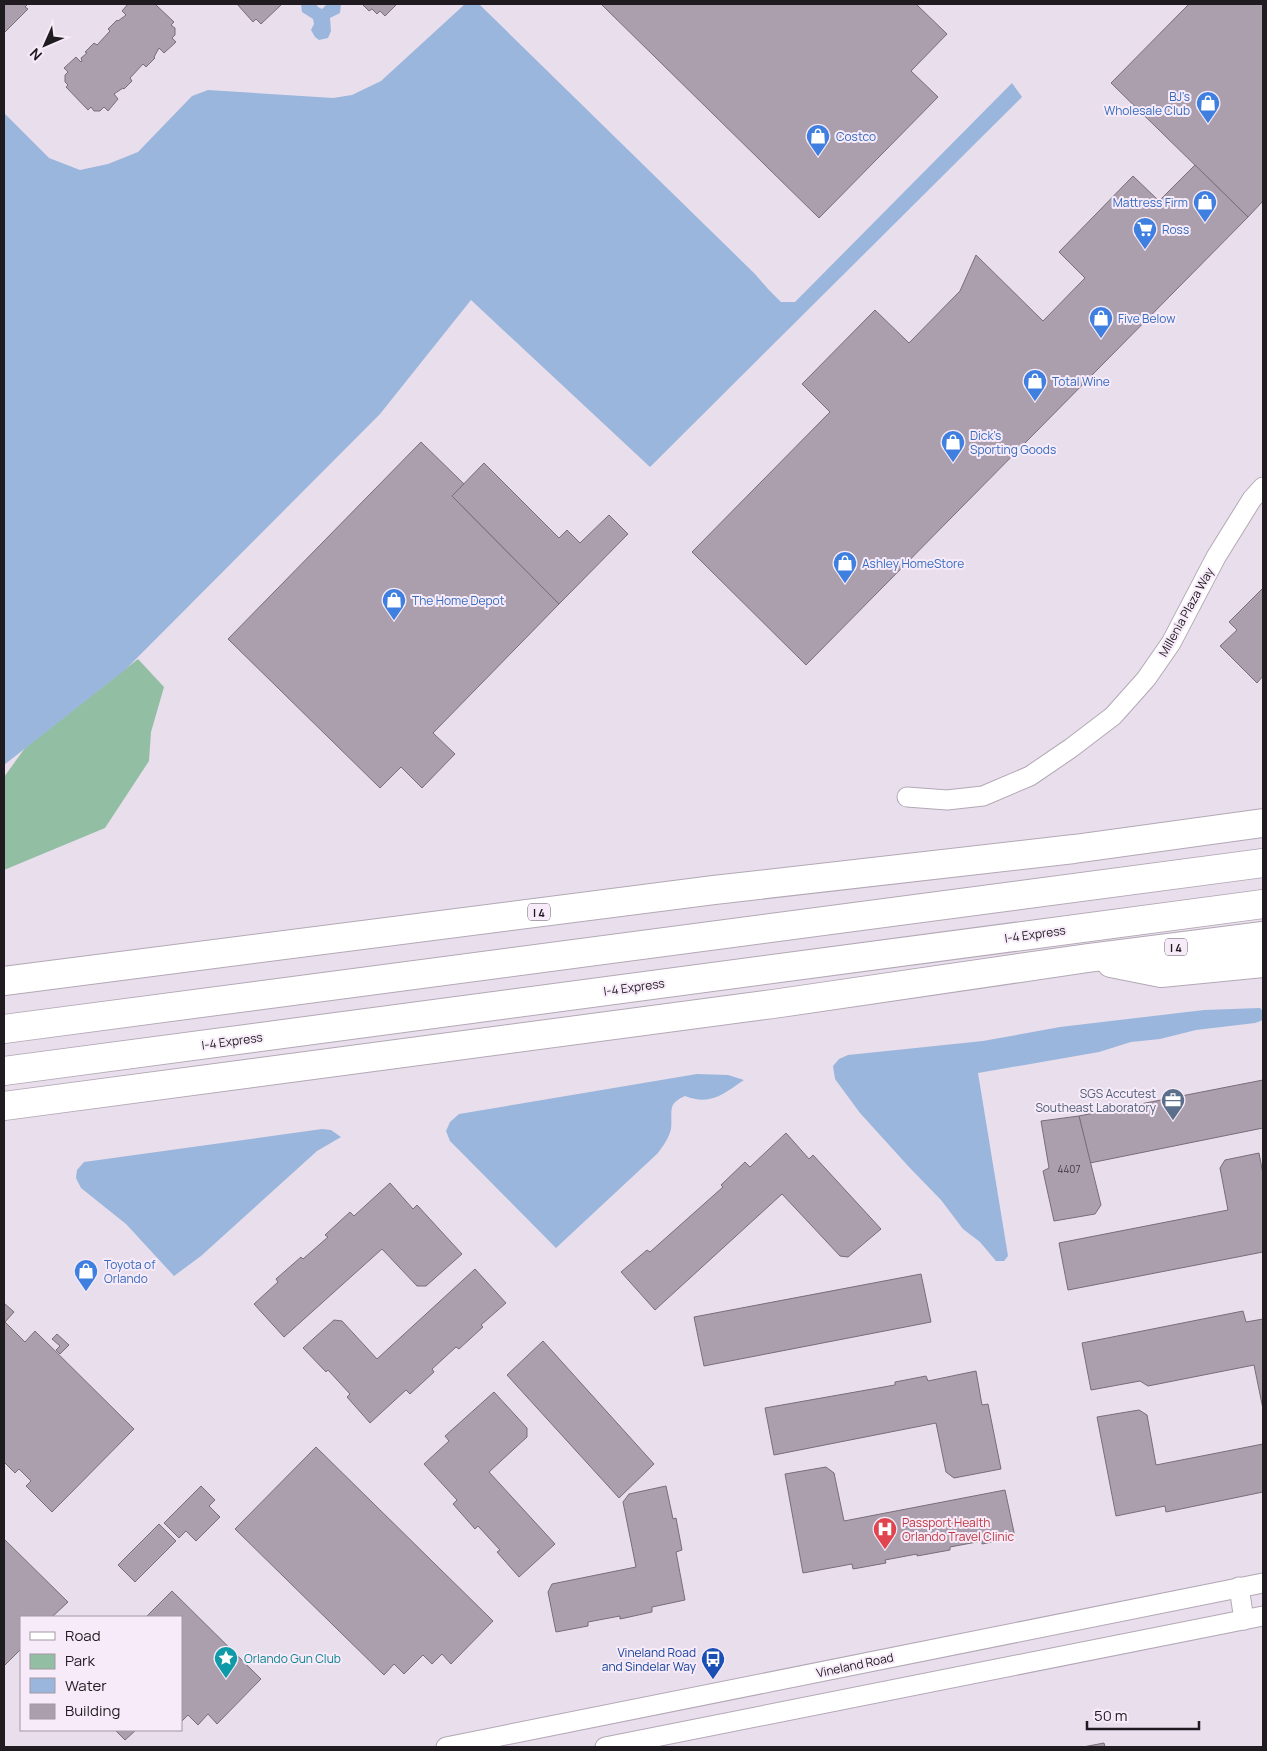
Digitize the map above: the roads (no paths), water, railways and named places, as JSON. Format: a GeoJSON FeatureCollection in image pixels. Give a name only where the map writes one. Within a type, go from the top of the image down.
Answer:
{"type":"FeatureCollection","features":[{"type":"Feature","properties":{"kind":"highway"},"geometry":{"type":"LineString","coordinates":[[1177,836],[1220,812],[1263,804]]}},
{"type":"Feature","properties":{"kind":"highway","name":"I 4"},"geometry":{"type":"LineString","coordinates":[[4,981],[714,890],[1074,849],[1263,824]]}},
{"type":"Feature","properties":{"kind":"highway"},"geometry":{"type":"LineString","coordinates":[[4,1029],[1263,863]]}},
{"type":"Feature","properties":{"kind":"highway","name":"I-4 Express"},"geometry":{"type":"LineString","coordinates":[[4,1071],[1263,904]]}},
{"type":"Feature","properties":{"kind":"highway","name":"I 4"},"geometry":{"type":"LineString","coordinates":[[4,1106],[763,1005],[1088,958],[1263,936]]}},
{"type":"Feature","properties":{"kind":"highway"},"geometry":{"type":"LineString","coordinates":[[1088,958],[1161,973],[1263,963]]}},
{"type":"Feature","properties":{"kind":"street","name":"Millenia Plaza Way"},"geometry":{"type":"LineString","coordinates":[[907,797],[947,800],[983,796],[1030,776],[1113,716],[1146,679],[1171,643],[1216,557],[1252,499],[1263,487]]}},
{"type":"Feature","properties":{"kind":"street","name":"Vineland Road"},"geometry":{"type":"LineString","coordinates":[[446,1747],[1263,1583]]}},
{"type":"Feature","properties":{"kind":"street"},"geometry":{"type":"LineString","coordinates":[[1239,1587],[1244,1620]]}},
{"type":"Feature","properties":{"kind":"street"},"geometry":{"type":"LineString","coordinates":[[605,1747],[1263,1616]]}},
{"type":"Feature","properties":{"kind":"street"},"geometry":{"type":"LineString","coordinates":[[929,1650],[934,1682]]}},
{"type":"Feature","properties":{"kind":"water"},"geometry":{"type":"Polygon","coordinates":[[[301,4],[316,4],[322,9],[327,4],[341,4],[340,13],[330,18],[331,31],[328,38],[319,40],[315,37],[311,30],[314,24],[313,19],[302,12],[301,4]]]}},
{"type":"Feature","properties":{"kind":"water"},"geometry":{"type":"Polygon","coordinates":[[[465,4],[480,5],[755,274],[781,302],[795,302],[1012,83],[1022,97],[650,467],[471,300],[380,414],[126,669],[4,765],[4,113],[49,158],[80,170],[108,164],[138,152],[192,96],[208,90],[333,98],[352,95],[381,81],[465,4]]]}},
{"type":"Feature","properties":{"kind":"water"},"geometry":{"type":"Polygon","coordinates":[[[1260,1008],[1263,1011],[1263,1020],[1255,1023],[1196,1030],[1160,1039],[1131,1042],[1099,1052],[978,1073],[1008,1256],[1004,1261],[996,1261],[980,1242],[963,1229],[941,1200],[860,1113],[835,1079],[833,1066],[839,1059],[848,1055],[983,1041],[1060,1027],[1204,1010],[1260,1008]]]}},
{"type":"Feature","properties":{"kind":"water"},"geometry":{"type":"Polygon","coordinates":[[[697,1074],[728,1075],[744,1080],[723,1094],[710,1099],[702,1100],[685,1096],[675,1102],[672,1109],[670,1132],[658,1153],[556,1248],[450,1141],[446,1131],[450,1122],[459,1114],[697,1074]]]}},
{"type":"Feature","properties":{"kind":"water"},"geometry":{"type":"Polygon","coordinates":[[[322,1129],[331,1130],[341,1137],[317,1151],[201,1256],[174,1276],[126,1224],[81,1188],[76,1178],[77,1170],[84,1162],[322,1129]]]}},
{"type":"Feature","properties":{"kind":"place","name":"BJ's Wholesale Club"},"geometry":{"type":"Point","coordinates":[1208,124]}},
{"type":"Feature","properties":{"kind":"place","name":"Costco"},"geometry":{"type":"Point","coordinates":[818,157]}},
{"type":"Feature","properties":{"kind":"place","name":"Mattress Firm"},"geometry":{"type":"Point","coordinates":[1205,223]}},
{"type":"Feature","properties":{"kind":"place","name":"Ross"},"geometry":{"type":"Point","coordinates":[1145,250]}},
{"type":"Feature","properties":{"kind":"place","name":"Five Below"},"geometry":{"type":"Point","coordinates":[1101,339]}},
{"type":"Feature","properties":{"kind":"place","name":"Total Wine"},"geometry":{"type":"Point","coordinates":[1035,402]}},
{"type":"Feature","properties":{"kind":"place","name":"Dick's Sporting Goods"},"geometry":{"type":"Point","coordinates":[953,463]}},
{"type":"Feature","properties":{"kind":"place","name":"Ashley HomeStore"},"geometry":{"type":"Point","coordinates":[845,584]}},
{"type":"Feature","properties":{"kind":"place","name":"The Home Depot"},"geometry":{"type":"Point","coordinates":[394,621]}},
{"type":"Feature","properties":{"kind":"place","name":"SGS Accutest Southeast Laboratory"},"geometry":{"type":"Point","coordinates":[1173,1121]}},
{"type":"Feature","properties":{"kind":"place","name":"Toyota of Orlando"},"geometry":{"type":"Point","coordinates":[86,1292]}},
{"type":"Feature","properties":{"kind":"place","name":"Passport Health Orlando Travel Clinic"},"geometry":{"type":"Point","coordinates":[885,1550]}},
{"type":"Feature","properties":{"kind":"place","name":"Orlando Gun Club"},"geometry":{"type":"Point","coordinates":[226,1679]}},
{"type":"Feature","properties":{"kind":"place","name":"Vineland Road and Sindelar Way"},"geometry":{"type":"Point","coordinates":[713,1680]}}]}
